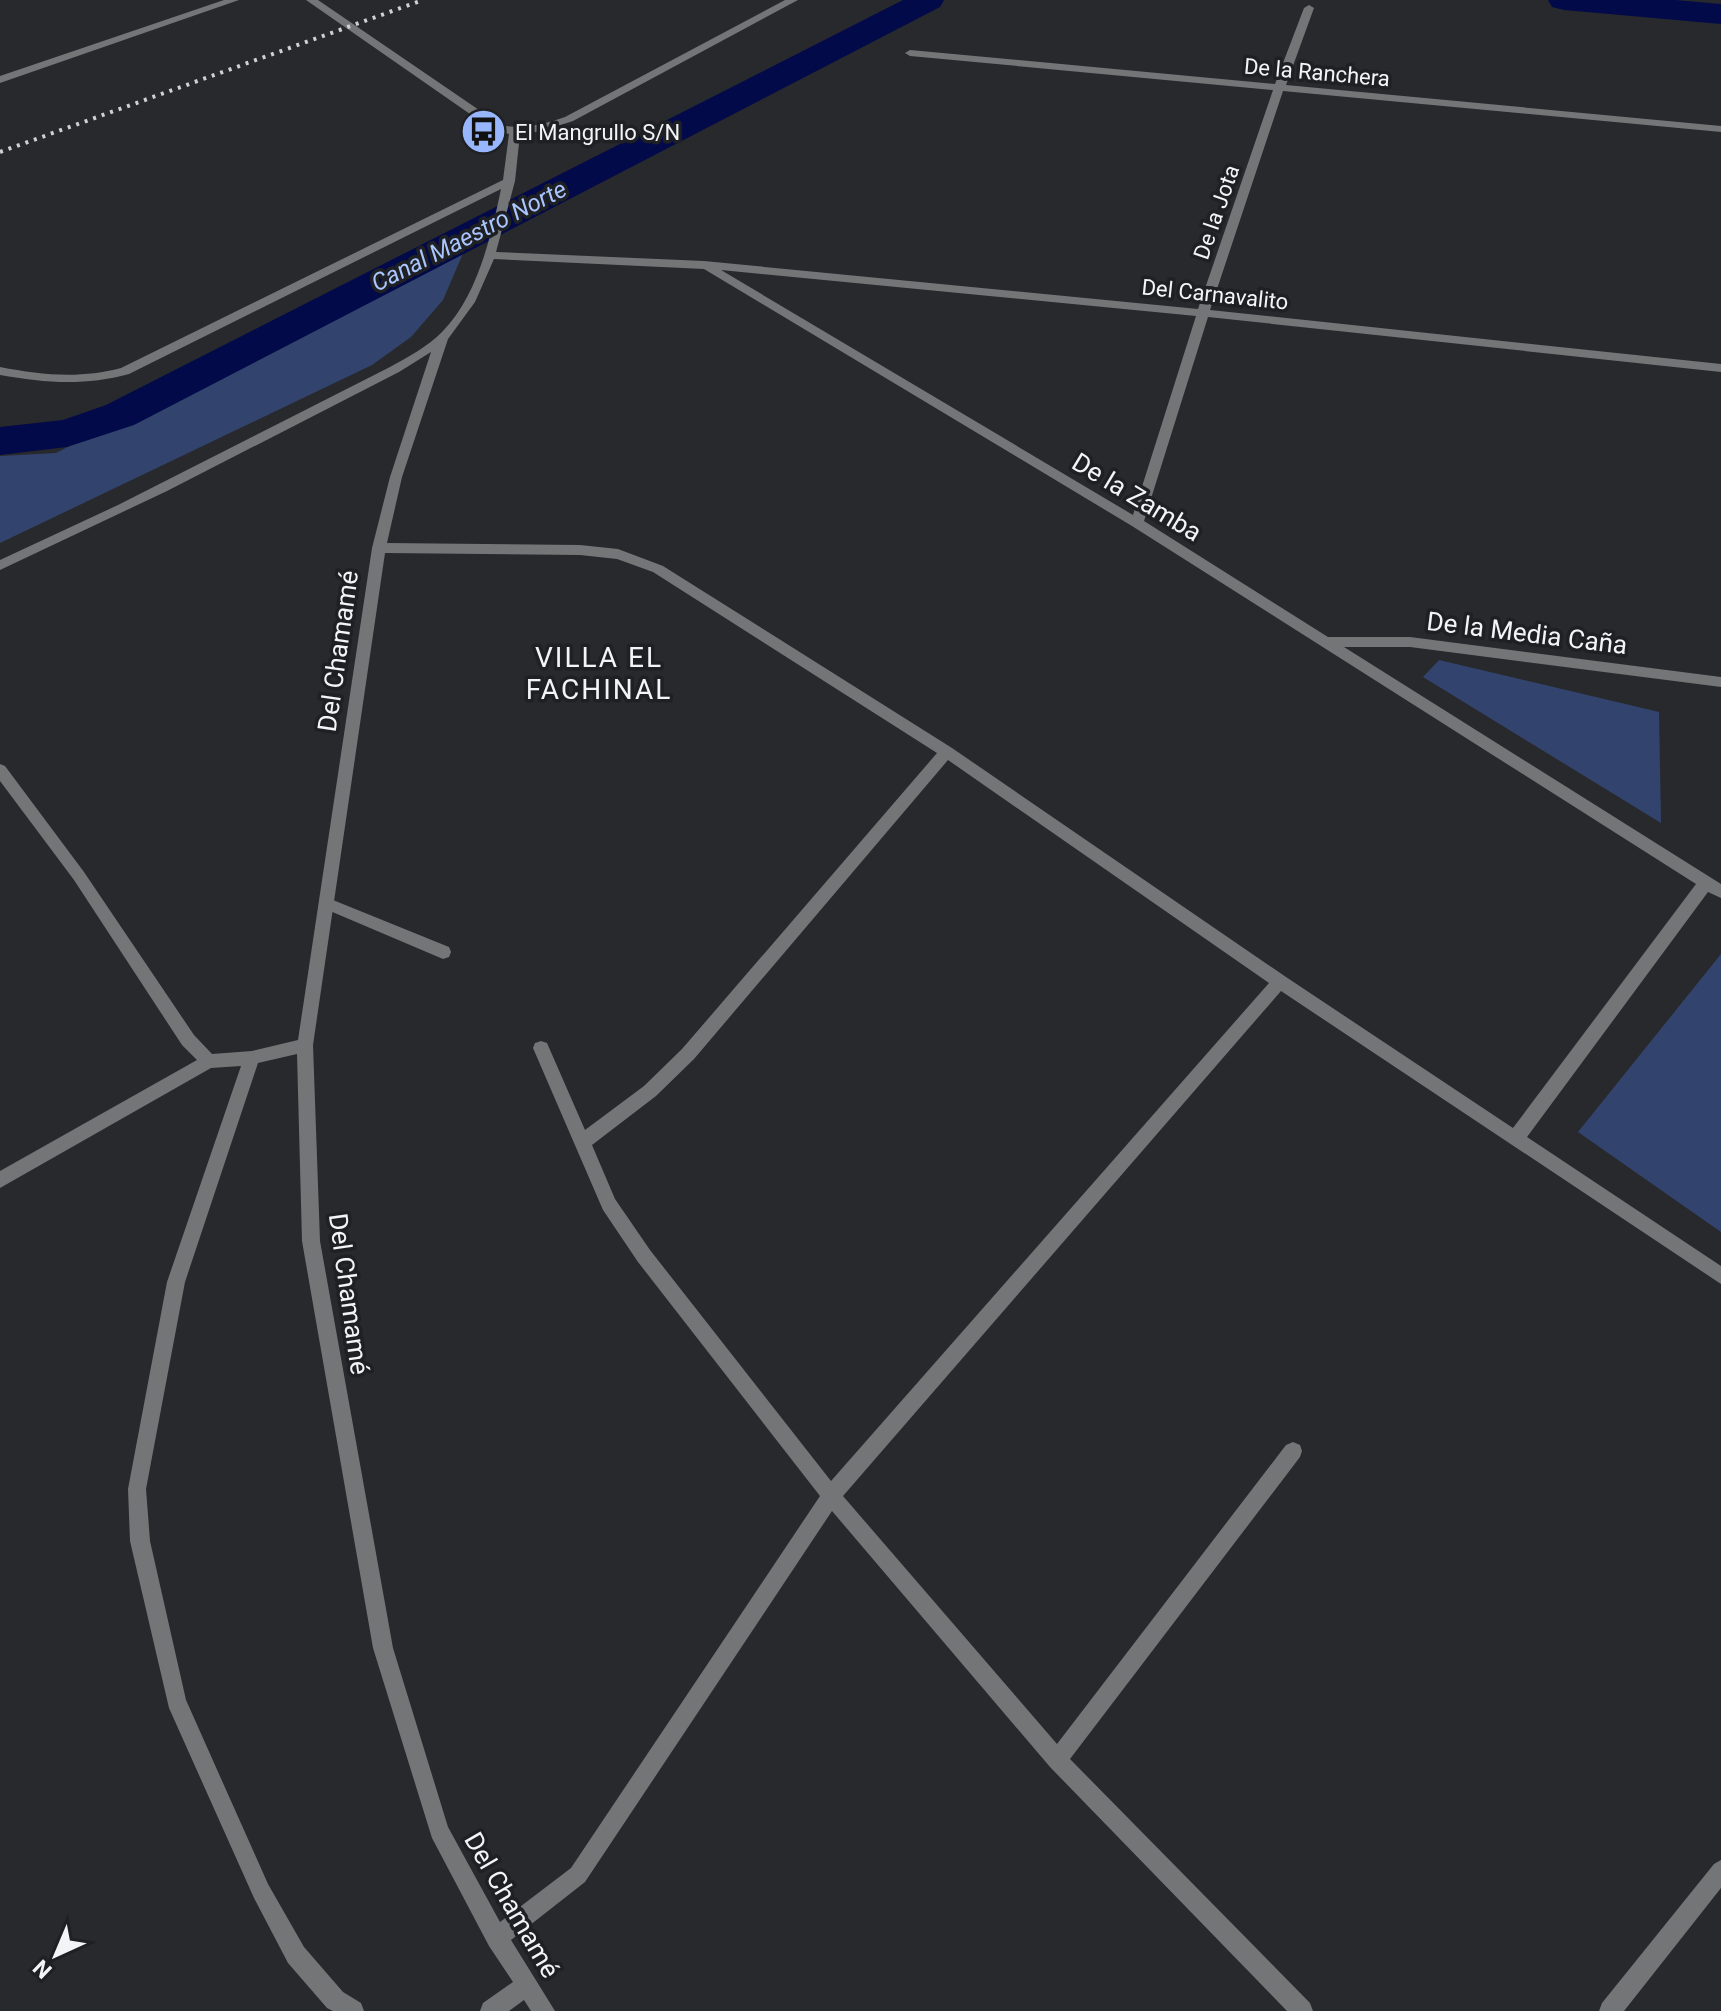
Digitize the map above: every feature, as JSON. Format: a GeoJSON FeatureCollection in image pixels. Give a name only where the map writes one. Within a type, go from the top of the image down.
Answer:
{"type":"FeatureCollection","features":[{"type":"Feature","properties":{"kind":"street"},"geometry":{"type":"LineString","coordinates":[[0,80],[234,0]]}},
{"type":"Feature","properties":{"kind":"street"},"geometry":{"type":"LineString","coordinates":[[311,0],[497,128],[515,133],[569,119],[793,0]]}},
{"type":"Feature","properties":{"kind":"street","name":"De la Jota"},"geometry":{"type":"LineString","coordinates":[[1137,523],[1203,313],[1278,89],[1309,8]]}},
{"type":"Feature","properties":{"kind":"street","name":"De la Ranchera"},"geometry":{"type":"LineString","coordinates":[[910,53],[1721,129]]}},
{"type":"Feature","properties":{"kind":"street"},"geometry":{"type":"LineString","coordinates":[[0,565],[130,505],[390,370],[442,339],[456,323],[490,255],[506,197],[515,133]]}},
{"type":"Feature","properties":{"kind":"street"},"geometry":{"type":"LineString","coordinates":[[0,371],[60,382],[96,380],[125,371],[509,181]]}},
{"type":"Feature","properties":{"kind":"street","name":"De la Zamba"},"geometry":{"type":"LineString","coordinates":[[490,255],[704,265],[1137,523],[1721,892]]}},
{"type":"Feature","properties":{"kind":"street","name":"Del Carnavalito"},"geometry":{"type":"LineString","coordinates":[[704,265],[1203,313],[1721,368]]}},
{"type":"Feature","properties":{"kind":"street","name":"Del Chamamé"},"geometry":{"type":"LineString","coordinates":[[442,339],[396,477],[379,548],[305,1045],[311,1241],[383,1648],[439,1831],[497,1938],[544,2011]]}},
{"type":"Feature","properties":{"kind":"street"},"geometry":{"type":"LineString","coordinates":[[379,548],[580,550],[618,554],[658,569],[947,752],[1280,982],[1721,1276]]}},
{"type":"Feature","properties":{"kind":"street","name":"De la Media Caña"},"geometry":{"type":"LineString","coordinates":[[1325,642],[1410,642],[1721,682]]}},
{"type":"Feature","properties":{"kind":"street"},"geometry":{"type":"LineString","coordinates":[[583,1142],[650,1091],[688,1054],[947,752]]}},
{"type":"Feature","properties":{"kind":"street"},"geometry":{"type":"LineString","coordinates":[[0,770],[79,876],[188,1040],[209,1061]]}},
{"type":"Feature","properties":{"kind":"street"},"geometry":{"type":"LineString","coordinates":[[1516,1138],[1706,883]]}},
{"type":"Feature","properties":{"kind":"street"},"geometry":{"type":"LineString","coordinates":[[328,904],[443,952]]}},
{"type":"Feature","properties":{"kind":"street"},"geometry":{"type":"LineString","coordinates":[[497,1938],[578,1875],[831,1496],[1280,982]]}},
{"type":"Feature","properties":{"kind":"street"},"geometry":{"type":"LineString","coordinates":[[0,1180],[209,1061],[252,1058],[305,1045]]}},
{"type":"Feature","properties":{"kind":"street"},"geometry":{"type":"LineString","coordinates":[[541,1048],[609,1204],[644,1256],[831,1496],[1057,1760],[1302,2011]]}},
{"type":"Feature","properties":{"kind":"street"},"geometry":{"type":"LineString","coordinates":[[252,1058],[176,1282],[137,1489],[140,1541],[176,1701],[261,1891],[296,1955],[335,2000],[353,2011]]}},
{"type":"Feature","properties":{"kind":"street"},"geometry":{"type":"LineString","coordinates":[[1057,1760],[1293,1451]]}},
{"type":"Feature","properties":{"kind":"street"},"geometry":{"type":"LineString","coordinates":[[1610,2011],[1721,1871]]}},
{"type":"Feature","properties":{"kind":"street"},"geometry":{"type":"LineString","coordinates":[[491,2011],[528,1984]]}},
{"type":"Feature","properties":{"kind":"shaded area"},"geometry":{"type":"Polygon","coordinates":[[[467,244],[443,300],[411,337],[372,365],[0,543],[0,456],[56,453],[467,244]]]}},
{"type":"Feature","properties":{"kind":"shaded area"},"geometry":{"type":"Polygon","coordinates":[[[1439,660],[1659,712],[1661,823],[1423,677],[1439,660]]]}},
{"type":"Feature","properties":{"kind":"shaded area"},"geometry":{"type":"Polygon","coordinates":[[[1721,954],[1721,1232],[1578,1132],[1721,954]]]}},
{"type":"Feature","properties":{"kind":"waterway","name":"Canal Maestro Norte"},"geometry":{"type":"LineString","coordinates":[[0,441],[67,433],[120,415],[928,0]]}},
{"type":"Feature","properties":{"kind":"waterway","name":"Canal Maestro Norte"},"geometry":{"type":"LineString","coordinates":[[1564,0],[1721,14]]}},
{"type":"Feature","properties":{"kind":"railway"},"geometry":{"type":"LineString","coordinates":[[0,152],[423,0]]}},
{"type":"Feature","properties":{"kind":"place","name":"El Mangrullo S/N"},"geometry":{"type":"Point","coordinates":[484,132]}},
{"type":"Feature","properties":{"kind":"district","name":"VILLA EL FACHINAL"},"geometry":{"type":"Point","coordinates":[599,673]}}]}
